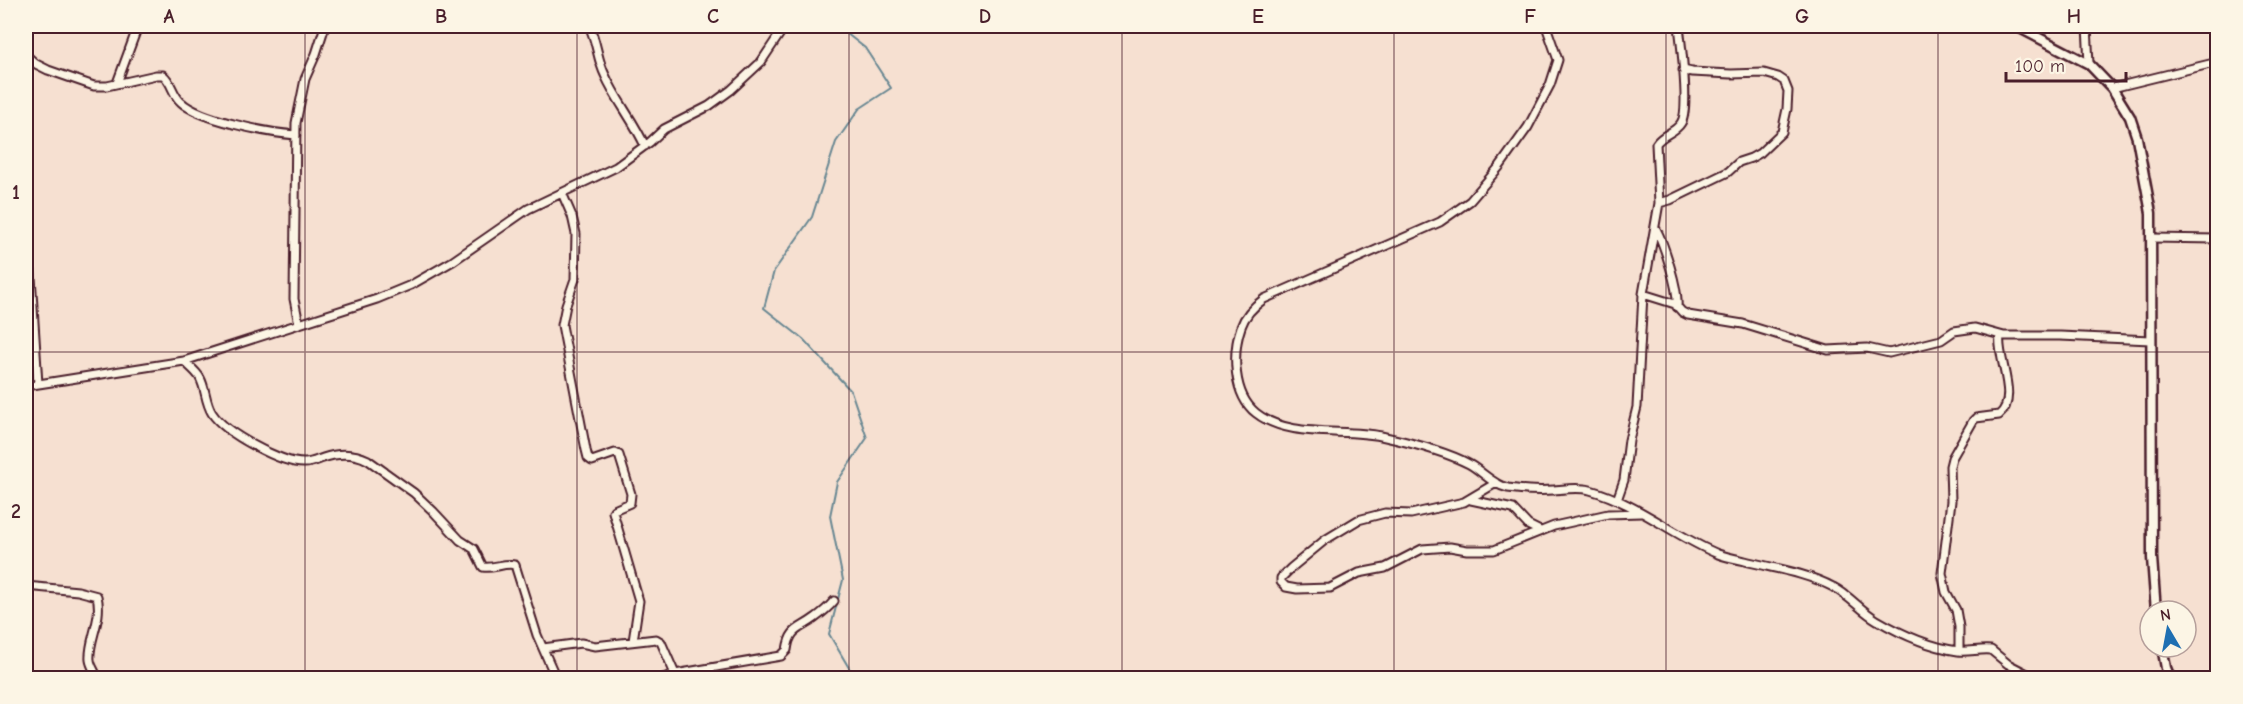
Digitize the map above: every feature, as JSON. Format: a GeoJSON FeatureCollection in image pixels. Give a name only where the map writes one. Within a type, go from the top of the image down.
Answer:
{"type":"FeatureCollection","features":[{"type":"Feature","properties":{"kind":"street"},"geometry":{"type":"LineString","coordinates":[[117,83],[138,26]]}},
{"type":"Feature","properties":{"kind":"street"},"geometry":{"type":"LineString","coordinates":[[299,324],[294,290],[296,135],[301,93],[325,26]]}},
{"type":"Feature","properties":{"kind":"street"},"geometry":{"type":"LineString","coordinates":[[589,26],[599,63],[606,78],[645,146]]}},
{"type":"Feature","properties":{"kind":"street"},"geometry":{"type":"LineString","coordinates":[[26,386],[184,361],[377,299],[411,285],[453,261],[528,209],[616,167],[664,129],[709,106],[731,90],[761,62],[785,26]]}},
{"type":"Feature","properties":{"kind":"street"},"geometry":{"type":"LineString","coordinates":[[1546,26],[1558,60],[1550,85],[1528,127],[1500,166],[1470,201],[1440,222],[1264,299],[1248,315],[1241,326],[1236,347],[1238,377],[1243,395],[1251,408],[1258,415],[1295,430],[1380,436],[1456,458],[1506,488],[1588,489],[1646,514],[1719,555],[1831,585],[1876,620],[1914,638],[1942,648],[1959,651],[1990,650],[2008,664],[2035,678]]}},
{"type":"Feature","properties":{"kind":"street"},"geometry":{"type":"LineString","coordinates":[[1617,500],[1624,480],[1629,440],[1637,407],[1643,294],[1659,203],[1656,144],[1662,137],[1677,128],[1683,120],[1683,70],[1679,26]]}},
{"type":"Feature","properties":{"kind":"street"},"geometry":{"type":"LineString","coordinates":[[2016,26],[2089,64],[2112,88],[2130,117],[2138,138],[2151,213],[2152,558],[2155,599]]}},
{"type":"Feature","properties":{"kind":"street"},"geometry":{"type":"LineString","coordinates":[[2087,26],[2089,64]]}},
{"type":"Feature","properties":{"kind":"street"},"geometry":{"type":"LineString","coordinates":[[26,55],[36,64],[65,77],[94,86],[163,75],[180,101],[187,106],[232,123],[296,135]]}},
{"type":"Feature","properties":{"kind":"street"},"geometry":{"type":"LineString","coordinates":[[2112,88],[2217,62]]}},
{"type":"Feature","properties":{"kind":"street"},"geometry":{"type":"LineString","coordinates":[[1659,203],[1728,172],[1739,162],[1760,153],[1782,132],[1786,118],[1788,91],[1784,81],[1778,77],[1764,73],[1731,74],[1683,70]]}},
{"type":"Feature","properties":{"kind":"street"},"geometry":{"type":"LineString","coordinates":[[562,193],[572,216],[576,234],[575,279],[562,325],[586,450],[588,458],[592,461],[615,453],[619,455],[631,494],[630,503],[613,512],[639,601],[633,641]]}},
{"type":"Feature","properties":{"kind":"street"},"geometry":{"type":"LineString","coordinates":[[26,199],[38,384]]}},
{"type":"Feature","properties":{"kind":"street"},"geometry":{"type":"LineString","coordinates":[[1655,228],[1674,281],[1678,299],[1677,307]]}},
{"type":"Feature","properties":{"kind":"street"},"geometry":{"type":"LineString","coordinates":[[2151,238],[2217,239]]}},
{"type":"Feature","properties":{"kind":"street"},"geometry":{"type":"LineString","coordinates":[[1643,294],[1662,299],[1688,315],[1743,324],[1828,350],[1867,348],[1889,353],[1941,340],[1954,331],[1975,328],[2000,335],[2151,340]]}},
{"type":"Feature","properties":{"kind":"street"},"geometry":{"type":"LineString","coordinates":[[1959,651],[1956,610],[1946,592],[1942,573],[1951,501],[1950,466],[1952,458],[1973,421],[1976,418],[1999,415],[2005,406],[2006,374],[1999,344],[2000,335]]}},
{"type":"Feature","properties":{"kind":"street"},"geometry":{"type":"LineString","coordinates":[[184,361],[201,378],[206,400],[213,415],[242,439],[270,453],[302,463],[342,454],[361,456],[414,493],[460,540],[474,549],[483,567],[492,568],[512,563],[515,565],[543,648],[556,678]]}},
{"type":"Feature","properties":{"kind":"street"},"geometry":{"type":"LineString","coordinates":[[1496,483],[1468,500],[1419,512],[1385,513],[1358,520],[1325,540],[1290,568],[1281,578],[1281,582],[1286,587],[1298,589],[1330,588],[1359,573],[1385,568],[1422,549],[1450,547],[1467,550],[1494,550],[1554,526],[1608,514],[1646,514]]}},
{"type":"Feature","properties":{"kind":"street"},"geometry":{"type":"LineString","coordinates":[[1468,500],[1513,509],[1528,525],[1541,531]]}},
{"type":"Feature","properties":{"kind":"street"},"geometry":{"type":"LineString","coordinates":[[26,586],[78,591],[97,596],[99,609],[90,658],[98,678]]}},
{"type":"Feature","properties":{"kind":"street"},"geometry":{"type":"LineString","coordinates":[[663,678],[781,656],[787,650],[790,635],[821,614],[834,601]]}},
{"type":"Feature","properties":{"kind":"street"},"geometry":{"type":"LineString","coordinates":[[543,648],[581,643],[595,646],[659,640],[675,674]]}},
{"type":"Feature","properties":{"kind":"street"},"geometry":{"type":"LineString","coordinates":[[2164,659],[2168,676]]}},
{"type":"Feature","properties":{"kind":"waterway"},"geometry":{"type":"LineString","coordinates":[[837,26],[865,48],[891,88],[859,109],[836,142],[812,217],[774,271],[764,308],[803,339],[851,391],[867,438],[837,482],[830,516],[843,580],[829,634],[855,678]]}}]}
